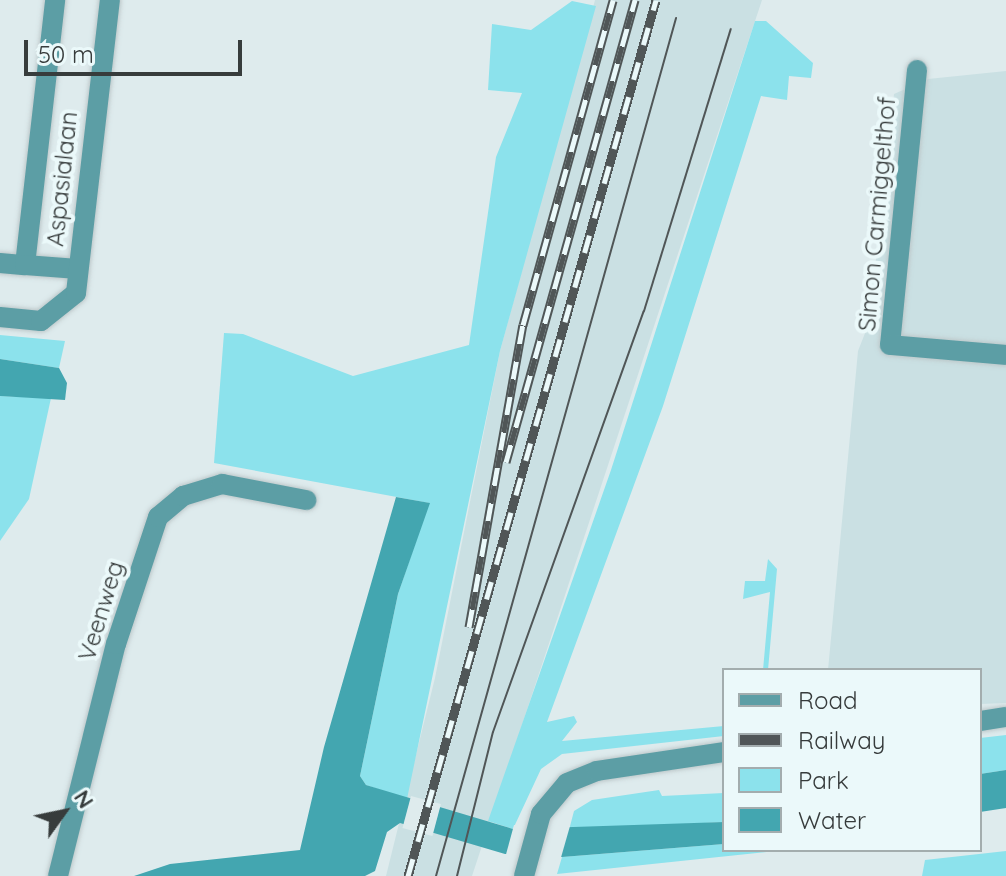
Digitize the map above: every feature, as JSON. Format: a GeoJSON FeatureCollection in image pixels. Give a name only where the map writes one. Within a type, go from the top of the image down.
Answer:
{"type":"FeatureCollection","features":[{"type":"Feature","properties":{"kind":"street","name":"Aspasialaan"},"geometry":{"type":"LineString","coordinates":[[25,265],[55,0]]}},
{"type":"Feature","properties":{"kind":"street","name":"Aspasialaan"},"geometry":{"type":"LineString","coordinates":[[0,317],[41,321],[76,293],[110,0]]}},
{"type":"Feature","properties":{"kind":"street","name":"Simon Carmiggelthof"},"geometry":{"type":"LineString","coordinates":[[917,70],[890,345],[1006,355]]}},
{"type":"Feature","properties":{"kind":"street","name":"Aspasialaan"},"geometry":{"type":"LineString","coordinates":[[0,263],[78,269]]}},
{"type":"Feature","properties":{"kind":"street","name":"Veenweg"},"geometry":{"type":"LineString","coordinates":[[58,876],[116,644],[158,517],[183,496],[222,484],[306,500]]}},
{"type":"Feature","properties":{"kind":"street"},"geometry":{"type":"LineString","coordinates":[[982,721],[1006,717]]}},
{"type":"Feature","properties":{"kind":"street"},"geometry":{"type":"LineString","coordinates":[[524,876],[541,814],[553,794],[597,771],[722,752]]}},
{"type":"Feature","properties":{"kind":"shaded area"},"geometry":{"type":"Polygon","coordinates":[[[595,0],[762,0],[472,876],[386,876],[435,678],[500,351],[595,0]]]}},
{"type":"Feature","properties":{"kind":"shaded area"},"geometry":{"type":"Polygon","coordinates":[[[1006,71],[1006,703],[982,704],[982,668],[828,668],[858,351],[869,323],[894,94],[928,79],[1006,71]]]}},
{"type":"Feature","properties":{"kind":"green space"},"geometry":{"type":"Polygon","coordinates":[[[572,1],[596,6],[500,351],[407,799],[366,785],[360,776],[398,594],[429,503],[214,463],[224,333],[243,334],[353,376],[469,345],[496,157],[522,93],[488,90],[492,24],[531,30],[572,1]]]}},
{"type":"Feature","properties":{"kind":"green space"},"geometry":{"type":"Polygon","coordinates":[[[755,21],[766,21],[813,63],[811,78],[789,76],[787,100],[761,96],[663,406],[547,722],[574,716],[577,722],[562,741],[722,726],[722,736],[562,754],[541,769],[513,829],[488,821],[611,470],[755,21]]]}},
{"type":"Feature","properties":{"kind":"green space"},"geometry":{"type":"Polygon","coordinates":[[[0,335],[65,341],[59,368],[0,359],[0,335]]]}},
{"type":"Feature","properties":{"kind":"green space"},"geometry":{"type":"Polygon","coordinates":[[[0,396],[51,398],[29,499],[0,541],[0,396]]]}},
{"type":"Feature","properties":{"kind":"green space"},"geometry":{"type":"Polygon","coordinates":[[[768,559],[777,569],[768,668],[763,668],[770,592],[743,599],[745,581],[765,581],[768,559]]]}},
{"type":"Feature","properties":{"kind":"green space"},"geometry":{"type":"Polygon","coordinates":[[[1006,735],[1006,770],[982,774],[982,738],[1006,735]]]}},
{"type":"Feature","properties":{"kind":"green space"},"geometry":{"type":"Polygon","coordinates":[[[659,790],[662,796],[722,793],[722,822],[569,830],[574,811],[592,800],[659,790]]]}},
{"type":"Feature","properties":{"kind":"green space"},"geometry":{"type":"Polygon","coordinates":[[[722,844],[722,852],[766,852],[557,874],[562,857],[722,844]]]}},
{"type":"Feature","properties":{"kind":"green space"},"geometry":{"type":"Polygon","coordinates":[[[1006,851],[1006,876],[922,876],[925,860],[1006,851]]]}},
{"type":"Feature","properties":{"kind":"water"},"geometry":{"type":"Polygon","coordinates":[[[0,359],[59,368],[67,383],[65,400],[0,396],[0,359]]]}},
{"type":"Feature","properties":{"kind":"water"},"geometry":{"type":"Polygon","coordinates":[[[396,497],[430,503],[398,594],[360,776],[366,785],[513,829],[722,822],[722,844],[562,857],[505,854],[400,823],[387,832],[375,871],[365,876],[134,876],[170,864],[300,850],[324,747],[396,497]]]}},
{"type":"Feature","properties":{"kind":"water"},"geometry":{"type":"Polygon","coordinates":[[[1006,770],[1006,808],[982,812],[982,774],[1006,770]]]}},
{"type":"Feature","properties":{"kind":"pier"},"geometry":{"type":"Polygon","coordinates":[[[411,796],[441,804],[432,836],[402,828],[411,796]]]}},
{"type":"Feature","properties":{"kind":"pier"},"geometry":{"type":"Polygon","coordinates":[[[514,825],[570,826],[560,861],[505,858],[514,825]]]}},
{"type":"Feature","properties":{"kind":"tram line"},"geometry":{"type":"LineString","coordinates":[[436,876],[676,18]]}},
{"type":"Feature","properties":{"kind":"tram line"},"geometry":{"type":"LineString","coordinates":[[457,876],[493,732],[644,311],[731,29]]}},
{"type":"Feature","properties":{"kind":"railway"},"geometry":{"type":"LineString","coordinates":[[469,627],[523,325],[613,0]]}},
{"type":"Feature","properties":{"kind":"railway"},"geometry":{"type":"LineString","coordinates":[[506,462],[635,0]]}},
{"type":"Feature","properties":{"kind":"railway"},"geometry":{"type":"LineString","coordinates":[[408,876],[656,0]]}}]}
